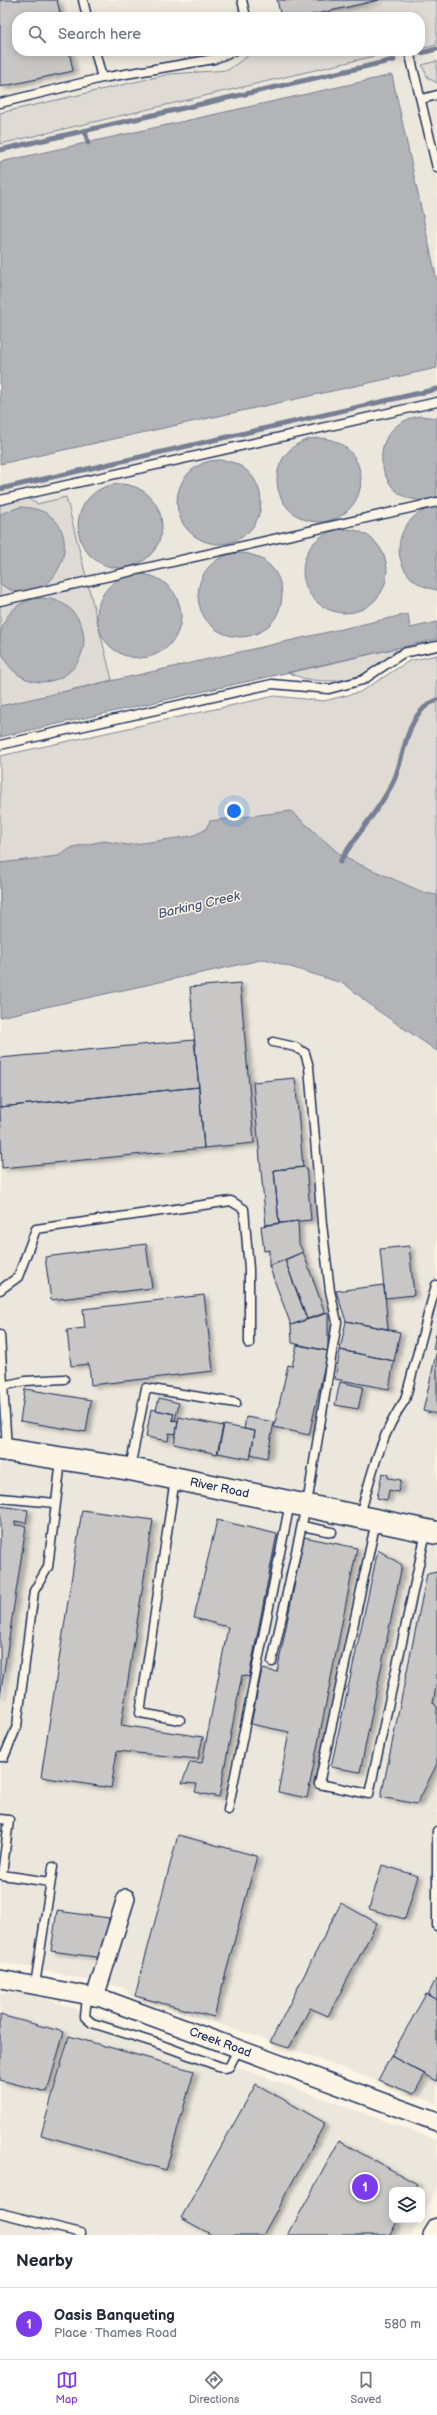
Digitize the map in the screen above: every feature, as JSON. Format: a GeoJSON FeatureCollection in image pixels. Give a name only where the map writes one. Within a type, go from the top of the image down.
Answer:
{"type":"FeatureCollection","features":[{"type":"Feature","properties":{"kind":"street","name":"River Road"},"geometry":{"type":"LineString","coordinates":[[3,1450],[130,1469],[175,1478],[299,1511],[368,1518],[432,1532]]}},
{"type":"Feature","properties":{"kind":"street"},"geometry":{"type":"LineString","coordinates":[[91,1996],[126,1898]]}},
{"type":"Feature","properties":{"kind":"street","name":"Creek Road"},"geometry":{"type":"LineString","coordinates":[[0,1978],[91,1996],[437,2122]]}},
{"type":"Feature","properties":{"kind":"street"},"geometry":{"type":"LineString","coordinates":[[432,2235],[437,2226]]}},
{"type":"Feature","properties":{"kind":"lane"},"geometry":{"type":"LineString","coordinates":[[83,0],[86,12]]}},
{"type":"Feature","properties":{"kind":"lane"},"geometry":{"type":"LineString","coordinates":[[242,0],[245,12]]}},
{"type":"Feature","properties":{"kind":"lane"},"geometry":{"type":"LineString","coordinates":[[96,56],[102,78]]}},
{"type":"Feature","properties":{"kind":"lane"},"geometry":{"type":"LineString","coordinates":[[0,103],[102,78],[214,59],[222,56]]}},
{"type":"Feature","properties":{"kind":"lane"},"geometry":{"type":"LineString","coordinates":[[410,56],[422,99],[437,168]]}},
{"type":"Feature","properties":{"kind":"lane"},"geometry":{"type":"LineString","coordinates":[[422,99],[437,95]]}},
{"type":"Feature","properties":{"kind":"lane"},"geometry":{"type":"LineString","coordinates":[[0,500],[437,402]]}},
{"type":"Feature","properties":{"kind":"lane"},"geometry":{"type":"LineString","coordinates":[[0,602],[437,502]]}},
{"type":"Feature","properties":{"kind":"lane"},"geometry":{"type":"LineString","coordinates":[[0,745],[272,684],[329,689],[363,680],[403,653],[437,646]]}},
{"type":"Feature","properties":{"kind":"lane"},"geometry":{"type":"LineString","coordinates":[[272,1662],[299,1511],[337,1322],[330,1291],[322,1224],[309,1066],[305,1053],[295,1047],[273,1042]]}},
{"type":"Feature","properties":{"kind":"lane"},"geometry":{"type":"LineString","coordinates":[[0,1290],[18,1277],[36,1229],[232,1201],[244,1209],[249,1269],[249,1344]]}},
{"type":"Feature","properties":{"kind":"lane"},"geometry":{"type":"LineString","coordinates":[[432,1532],[369,1794],[319,1784],[368,1518],[373,1470],[395,1414],[405,1400],[436,1284]]}},
{"type":"Feature","properties":{"kind":"lane"},"geometry":{"type":"LineString","coordinates":[[0,1334],[3,1386],[3,1450]]}},
{"type":"Feature","properties":{"kind":"lane"},"geometry":{"type":"LineString","coordinates":[[3,1386],[26,1381],[64,1379]]}},
{"type":"Feature","properties":{"kind":"lane"},"geometry":{"type":"LineString","coordinates":[[130,1469],[146,1388],[236,1403]]}},
{"type":"Feature","properties":{"kind":"lane"},"geometry":{"type":"LineString","coordinates":[[0,1757],[4,1757],[17,1726],[34,1591],[48,1566],[61,1458]]}},
{"type":"Feature","properties":{"kind":"lane"},"geometry":{"type":"LineString","coordinates":[[175,1478],[140,1713],[180,1720]]}},
{"type":"Feature","properties":{"kind":"lane"},"geometry":{"type":"LineString","coordinates":[[0,1498],[56,1503]]}},
{"type":"Feature","properties":{"kind":"lane"},"geometry":{"type":"LineString","coordinates":[[299,1511],[332,1532]]}},
{"type":"Feature","properties":{"kind":"lane"},"geometry":{"type":"LineString","coordinates":[[228,1810],[299,1511]]}},
{"type":"Feature","properties":{"kind":"lane"},"geometry":{"type":"LineString","coordinates":[[0,1819],[9,1820],[2,1876],[50,1882]]}},
{"type":"Feature","properties":{"kind":"lane"},"geometry":{"type":"LineString","coordinates":[[437,1831],[437,1926]]}},
{"type":"Feature","properties":{"kind":"lane"},"geometry":{"type":"LineString","coordinates":[[35,1985],[53,1867]]}},
{"type":"Feature","properties":{"kind":"lane"},"geometry":{"type":"LineString","coordinates":[[91,1996],[85,2017],[92,2023],[156,2043],[224,2068],[229,2067],[238,2050]]}},
{"type":"Feature","properties":{"kind":"lane"},"geometry":{"type":"LineString","coordinates":[[0,2213],[75,2231],[81,2233],[80,2235]]}},
{"type":"Feature","properties":{"kind":"shaded area"},"geometry":{"type":"Polygon","coordinates":[[[0,0],[437,0],[437,639],[0,737],[0,0]]]}},
{"type":"Feature","properties":{"kind":"shaded area"},"geometry":{"type":"Polygon","coordinates":[[[379,0],[437,0],[437,45],[425,48],[425,12],[325,12],[379,0]]]}},
{"type":"Feature","properties":{"kind":"shaded area"},"geometry":{"type":"Polygon","coordinates":[[[248,56],[375,56],[0,144],[0,113],[170,74],[228,70],[248,56]]]}},
{"type":"Feature","properties":{"kind":"shaded area"},"geometry":{"type":"Polygon","coordinates":[[[437,61],[437,83],[428,78],[422,65],[437,61]]]}},
{"type":"Feature","properties":{"kind":"shaded area"},"geometry":{"type":"Polygon","coordinates":[[[66,497],[112,680],[0,707],[0,504],[27,498],[37,504],[66,497]]]}},
{"type":"Feature","properties":{"kind":"shaded area"},"geometry":{"type":"Polygon","coordinates":[[[397,648],[388,659],[377,668],[363,675],[348,679],[332,681],[317,680],[302,678],[289,673],[397,648]]]}},
{"type":"Feature","properties":{"kind":"shaded area"},"geometry":{"type":"Polygon","coordinates":[[[437,655],[437,919],[0,902],[0,756],[275,696],[324,701],[360,692],[409,661],[437,655]]]}},
{"type":"Feature","properties":{"kind":"shaded area"},"geometry":{"type":"Polygon","coordinates":[[[265,959],[345,984],[374,1008],[437,1051],[437,2104],[268,2040],[131,1996],[124,1988],[28,1967],[0,1963],[0,1017],[265,959]]]}},
{"type":"Feature","properties":{"kind":"shaded area"},"geometry":{"type":"Polygon","coordinates":[[[0,1993],[28,1993],[95,2015],[437,2140],[437,2188],[425,2210],[425,2187],[389,2187],[389,2223],[417,2223],[411,2235],[0,2235],[0,1993]]]}},
{"type":"Feature","properties":{"kind":"water"},"geometry":{"type":"Polygon","coordinates":[[[392,75],[437,281],[437,368],[0,464],[0,162],[392,75]]]}},
{"type":"Feature","properties":{"kind":"water"},"geometry":{"type":"Polygon","coordinates":[[[420,416],[437,418],[437,497],[418,500],[402,495],[390,484],[383,468],[382,452],[387,436],[400,424],[420,416]]]}},
{"type":"Feature","properties":{"kind":"water"},"geometry":{"type":"Polygon","coordinates":[[[319,438],[335,441],[349,450],[358,464],[361,480],[358,496],[349,510],[335,519],[319,522],[303,519],[289,510],[280,496],[277,480],[280,464],[289,450],[303,441],[319,438]]]}},
{"type":"Feature","properties":{"kind":"water"},"geometry":{"type":"Polygon","coordinates":[[[219,460],[235,463],[249,472],[258,486],[261,502],[258,518],[249,532],[235,541],[219,544],[203,541],[189,532],[180,518],[177,502],[180,486],[189,472],[203,463],[219,460]]]}},
{"type":"Feature","properties":{"kind":"water"},"geometry":{"type":"Polygon","coordinates":[[[120,484],[136,487],[150,496],[159,510],[162,526],[159,542],[150,556],[136,565],[120,568],[104,565],[90,556],[81,542],[78,526],[81,510],[90,496],[104,487],[120,484]]]}},
{"type":"Feature","properties":{"kind":"water"},"geometry":{"type":"Polygon","coordinates":[[[437,506],[437,590],[420,585],[408,575],[401,563],[399,549],[402,535],[409,522],[421,512],[437,506]]]}},
{"type":"Feature","properties":{"kind":"water"},"geometry":{"type":"Polygon","coordinates":[[[20,507],[45,513],[59,526],[64,543],[62,561],[53,578],[39,589],[21,592],[0,584],[0,514],[20,507]]]}},
{"type":"Feature","properties":{"kind":"water"},"geometry":{"type":"Polygon","coordinates":[[[345,529],[361,532],[375,541],[384,555],[387,571],[384,587],[375,601],[361,610],[345,613],[329,610],[315,601],[306,587],[303,571],[306,555],[315,541],[329,532],[345,529]]]}},
{"type":"Feature","properties":{"kind":"water"},"geometry":{"type":"Polygon","coordinates":[[[240,553],[256,556],[270,565],[279,579],[282,595],[279,611],[270,625],[256,634],[240,637],[224,634],[210,625],[201,611],[198,595],[201,579],[210,565],[224,556],[240,553]]]}},
{"type":"Feature","properties":{"kind":"water"},"geometry":{"type":"Polygon","coordinates":[[[139,574],[155,577],[169,586],[178,600],[181,616],[178,632],[169,646],[155,655],[139,658],[123,655],[109,646],[100,632],[97,616],[100,600],[109,586],[123,577],[139,574]]]}},
{"type":"Feature","properties":{"kind":"water"},"geometry":{"type":"Polygon","coordinates":[[[42,598],[58,601],[72,610],[81,624],[84,640],[81,656],[72,670],[58,679],[42,682],[26,679],[12,670],[3,656],[0,640],[3,624],[12,610],[26,601],[42,598]]]}},
{"type":"Feature","properties":{"kind":"water"},"geometry":{"type":"Polygon","coordinates":[[[408,614],[410,628],[437,622],[437,639],[0,737],[0,706],[408,614]]]}},
{"type":"Feature","properties":{"kind":"water","name":"Barking Creek"},"geometry":{"type":"Polygon","coordinates":[[[291,811],[343,857],[425,893],[437,895],[437,1051],[374,1008],[345,984],[265,959],[0,1017],[0,863],[58,856],[73,847],[104,841],[128,845],[192,836],[205,830],[210,821],[291,811]]]}},
{"type":"Feature","properties":{"kind":"building"},"geometry":{"type":"Polygon","coordinates":[[[0,0],[57,0],[60,12],[12,12],[12,56],[70,56],[73,71],[0,87],[0,0]]]}},
{"type":"Feature","properties":{"kind":"building"},"geometry":{"type":"Polygon","coordinates":[[[277,0],[379,0],[325,12],[280,12],[277,0]]]}},
{"type":"Feature","properties":{"kind":"building"},"geometry":{"type":"Polygon","coordinates":[[[240,983],[254,1143],[204,1148],[190,987],[240,983]]]}},
{"type":"Feature","properties":{"kind":"building"},"geometry":{"type":"Polygon","coordinates":[[[194,1040],[199,1087],[0,1107],[0,1058],[194,1040]]]}},
{"type":"Feature","properties":{"kind":"building"},"geometry":{"type":"Polygon","coordinates":[[[295,1078],[303,1167],[274,1170],[279,1223],[266,1225],[253,1082],[295,1078]]]}},
{"type":"Feature","properties":{"kind":"building"},"geometry":{"type":"Polygon","coordinates":[[[199,1087],[204,1148],[2,1168],[0,1107],[199,1087]]]}},
{"type":"Feature","properties":{"kind":"building"},"geometry":{"type":"Polygon","coordinates":[[[306,1167],[311,1220],[279,1223],[274,1170],[306,1167]]]}},
{"type":"Feature","properties":{"kind":"building"},"geometry":{"type":"Polygon","coordinates":[[[298,1221],[299,1244],[303,1252],[269,1266],[269,1250],[264,1251],[261,1226],[298,1221]]]}},
{"type":"Feature","properties":{"kind":"building"},"geometry":{"type":"Polygon","coordinates":[[[146,1244],[152,1288],[51,1300],[45,1257],[146,1244]]]}},
{"type":"Feature","properties":{"kind":"building"},"geometry":{"type":"Polygon","coordinates":[[[409,1246],[414,1295],[385,1298],[380,1249],[409,1246]]]}},
{"type":"Feature","properties":{"kind":"building"},"geometry":{"type":"Polygon","coordinates":[[[303,1252],[325,1313],[307,1319],[285,1260],[303,1252]]]}},
{"type":"Feature","properties":{"kind":"building"},"geometry":{"type":"Polygon","coordinates":[[[285,1260],[307,1319],[291,1325],[269,1266],[285,1260]]]}},
{"type":"Feature","properties":{"kind":"building"},"geometry":{"type":"Polygon","coordinates":[[[384,1285],[388,1329],[346,1321],[336,1291],[384,1285]]]}},
{"type":"Feature","properties":{"kind":"building"},"geometry":{"type":"Polygon","coordinates":[[[204,1295],[213,1371],[91,1385],[89,1364],[71,1366],[67,1330],[85,1328],[83,1309],[204,1295]]]}},
{"type":"Feature","properties":{"kind":"building"},"geometry":{"type":"Polygon","coordinates":[[[328,1313],[328,1351],[292,1343],[291,1325],[328,1313]]]}},
{"type":"Feature","properties":{"kind":"building"},"geometry":{"type":"Polygon","coordinates":[[[346,1321],[400,1332],[394,1361],[340,1350],[346,1321]]]}},
{"type":"Feature","properties":{"kind":"building"},"geometry":{"type":"Polygon","coordinates":[[[437,1334],[437,1350],[433,1349],[437,1334]]]}},
{"type":"Feature","properties":{"kind":"building"},"geometry":{"type":"Polygon","coordinates":[[[297,1345],[328,1351],[309,1435],[274,1427],[288,1365],[292,1366],[297,1345]]]}},
{"type":"Feature","properties":{"kind":"building"},"geometry":{"type":"Polygon","coordinates":[[[340,1350],[394,1361],[389,1389],[335,1379],[340,1350]]]}},
{"type":"Feature","properties":{"kind":"building"},"geometry":{"type":"Polygon","coordinates":[[[437,1350],[437,1414],[423,1411],[437,1350]]]}},
{"type":"Feature","properties":{"kind":"building"},"geometry":{"type":"Polygon","coordinates":[[[340,1382],[363,1387],[358,1409],[335,1405],[340,1382]]]}},
{"type":"Feature","properties":{"kind":"building"},"geometry":{"type":"Polygon","coordinates":[[[25,1389],[91,1400],[86,1432],[20,1421],[25,1389]]]}},
{"type":"Feature","properties":{"kind":"building"},"geometry":{"type":"Polygon","coordinates":[[[159,1398],[179,1403],[175,1420],[172,1420],[174,1414],[156,1410],[159,1398]]]}},
{"type":"Feature","properties":{"kind":"building"},"geometry":{"type":"Polygon","coordinates":[[[151,1409],[174,1414],[172,1420],[178,1421],[176,1434],[169,1433],[168,1441],[146,1437],[151,1409]]]}},
{"type":"Feature","properties":{"kind":"building"},"geometry":{"type":"Polygon","coordinates":[[[179,1417],[223,1426],[217,1454],[174,1444],[179,1417]]]}},
{"type":"Feature","properties":{"kind":"building"},"geometry":{"type":"Polygon","coordinates":[[[246,1417],[274,1422],[267,1458],[251,1454],[255,1431],[244,1429],[246,1417]]]}},
{"type":"Feature","properties":{"kind":"building"},"geometry":{"type":"Polygon","coordinates":[[[224,1425],[255,1431],[250,1459],[218,1453],[224,1425]]]}},
{"type":"Feature","properties":{"kind":"building"},"geometry":{"type":"Polygon","coordinates":[[[382,1473],[388,1475],[388,1478],[401,1480],[398,1492],[389,1490],[387,1500],[377,1498],[382,1473]]]}},
{"type":"Feature","properties":{"kind":"building"},"geometry":{"type":"Polygon","coordinates":[[[0,1506],[28,1510],[26,1523],[15,1521],[15,1525],[26,1526],[0,1697],[0,1506]]]}},
{"type":"Feature","properties":{"kind":"building"},"geometry":{"type":"Polygon","coordinates":[[[82,1510],[153,1520],[121,1725],[203,1737],[198,1759],[117,1751],[111,1788],[41,1777],[82,1510]]]}},
{"type":"Feature","properties":{"kind":"building"},"geometry":{"type":"Polygon","coordinates":[[[217,1520],[277,1534],[249,1677],[242,1675],[219,1797],[195,1792],[197,1784],[182,1783],[190,1762],[202,1763],[228,1627],[194,1618],[217,1520]]]}},
{"type":"Feature","properties":{"kind":"building"},"geometry":{"type":"Polygon","coordinates":[[[304,1537],[357,1548],[307,1798],[278,1792],[289,1732],[251,1724],[262,1669],[277,1672],[304,1537]]]}},
{"type":"Feature","properties":{"kind":"building"},"geometry":{"type":"Polygon","coordinates":[[[378,1550],[402,1565],[360,1772],[331,1767],[378,1550]]]}},
{"type":"Feature","properties":{"kind":"building"},"geometry":{"type":"Polygon","coordinates":[[[437,1572],[437,1681],[433,1703],[437,1707],[437,1764],[417,1804],[381,1797],[427,1574],[437,1572]]]}},
{"type":"Feature","properties":{"kind":"building"},"geometry":{"type":"Polygon","coordinates":[[[178,1835],[257,1856],[214,2017],[135,1996],[178,1835]]]}},
{"type":"Feature","properties":{"kind":"building"},"geometry":{"type":"Polygon","coordinates":[[[382,1865],[418,1876],[405,1919],[369,1909],[382,1865]]]}},
{"type":"Feature","properties":{"kind":"building"},"geometry":{"type":"Polygon","coordinates":[[[341,1903],[377,1923],[328,2016],[310,2008],[289,2048],[270,2042],[341,1903]]]}},
{"type":"Feature","properties":{"kind":"building"},"geometry":{"type":"Polygon","coordinates":[[[57,1911],[109,1918],[103,1958],[51,1951],[57,1911]]]}},
{"type":"Feature","properties":{"kind":"building"},"geometry":{"type":"Polygon","coordinates":[[[437,1977],[437,2000],[428,1995],[437,1977]]]}},
{"type":"Feature","properties":{"kind":"building"},"geometry":{"type":"Polygon","coordinates":[[[426,1994],[437,2000],[437,2081],[391,2056],[426,1994]]]}},
{"type":"Feature","properties":{"kind":"building"},"geometry":{"type":"Polygon","coordinates":[[[0,2015],[64,2032],[47,2092],[0,2080],[0,2015]]]}},
{"type":"Feature","properties":{"kind":"building"},"geometry":{"type":"Polygon","coordinates":[[[69,2036],[194,2071],[166,2170],[41,2135],[69,2036]]]}},
{"type":"Feature","properties":{"kind":"building"},"geometry":{"type":"Polygon","coordinates":[[[391,2056],[425,2074],[414,2094],[378,2080],[391,2056]]]}},
{"type":"Feature","properties":{"kind":"building"},"geometry":{"type":"Polygon","coordinates":[[[256,2084],[325,2123],[263,2235],[212,2235],[181,2218],[256,2084]]]}},
{"type":"Feature","properties":{"kind":"building"},"geometry":{"type":"Polygon","coordinates":[[[339,2141],[417,2184],[416,2187],[389,2187],[389,2223],[396,2223],[390,2235],[288,2235],[339,2141]]]}},
{"type":"Feature","properties":{"kind":"waterway"},"geometry":{"type":"LineString","coordinates":[[425,52],[437,49]]}},
{"type":"Feature","properties":{"kind":"waterway"},"geometry":{"type":"LineString","coordinates":[[0,150],[394,60]]}},
{"type":"Feature","properties":{"kind":"waterway"},"geometry":{"type":"LineString","coordinates":[[85,131],[88,143]]}},
{"type":"Feature","properties":{"kind":"waterway"},"geometry":{"type":"LineString","coordinates":[[0,489],[437,389]]}},
{"type":"Feature","properties":{"kind":"waterway"},"geometry":{"type":"LineString","coordinates":[[340,862],[353,841],[389,791],[398,769],[412,723],[426,706],[437,700]]}},
{"type":"Feature","properties":{"kind":"place","name":"Oasis Banqueting"},"geometry":{"type":"Point","coordinates":[365,2187]}}]}
